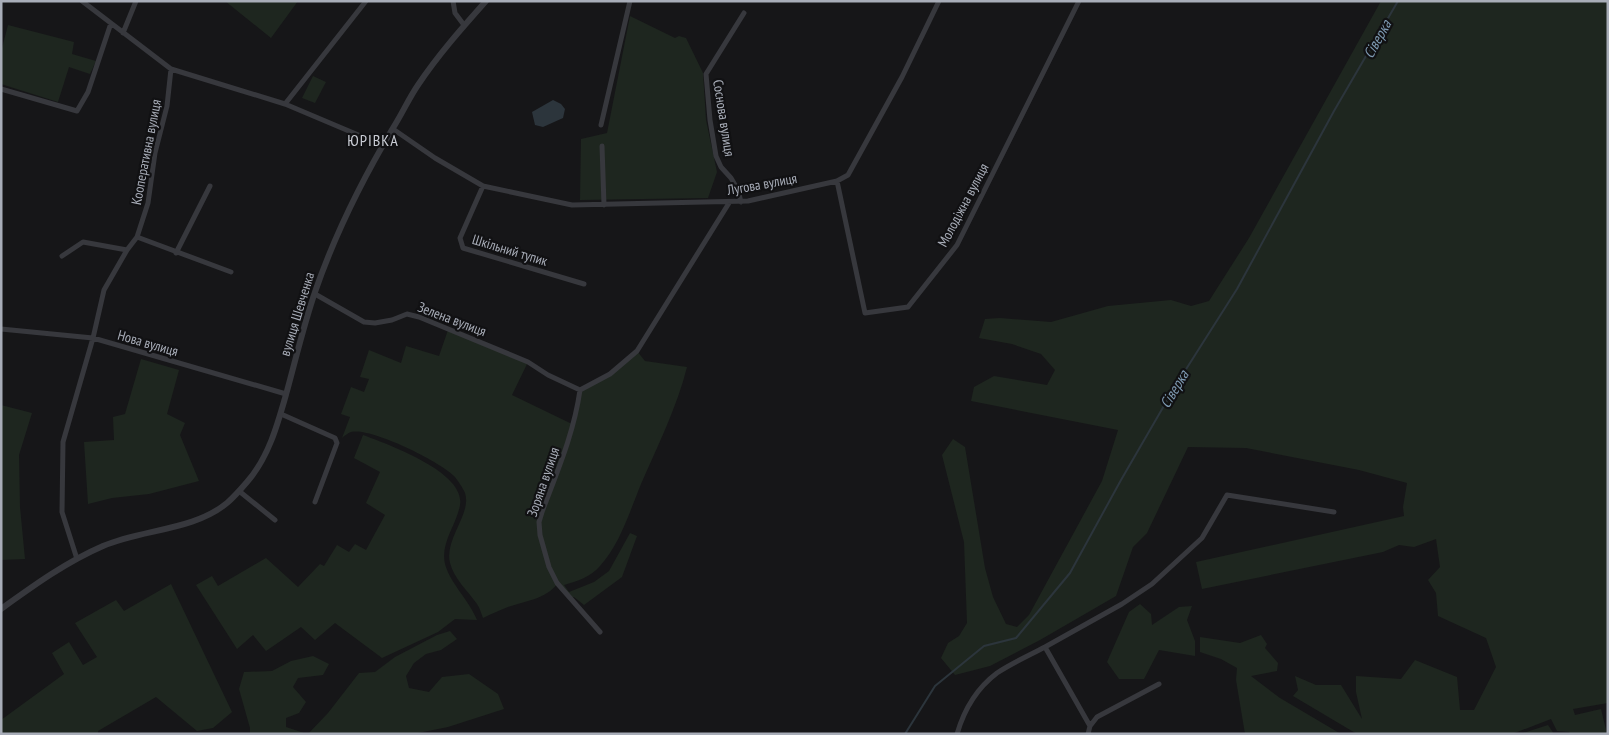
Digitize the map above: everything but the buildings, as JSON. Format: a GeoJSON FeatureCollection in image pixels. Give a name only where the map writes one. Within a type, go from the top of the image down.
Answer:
{"type":"FeatureCollection","features":[{"type":"Feature","properties":{"kind":"street"},"geometry":{"type":"LineString","coordinates":[[82,1],[171,69],[285,104],[382,145]]}},
{"type":"Feature","properties":{"kind":"street"},"geometry":{"type":"LineString","coordinates":[[123,33],[136,1]]}},
{"type":"Feature","properties":{"kind":"street"},"geometry":{"type":"LineString","coordinates":[[285,104],[366,1]]}},
{"type":"Feature","properties":{"kind":"street"},"geometry":{"type":"LineString","coordinates":[[453,1],[455,13],[464,25]]}},
{"type":"Feature","properties":{"kind":"street","name":"вулиця Шевченка"},"geometry":{"type":"LineString","coordinates":[[1,610],[50,575],[77,559],[119,539],[198,519],[227,503],[257,470],[281,414],[314,294],[350,208],[382,145],[417,86],[464,25],[486,1]]}},
{"type":"Feature","properties":{"kind":"street"},"geometry":{"type":"LineString","coordinates":[[601,125],[630,1]]}},
{"type":"Feature","properties":{"kind":"street"},"geometry":{"type":"LineString","coordinates":[[838,181],[848,175],[902,77],[939,1]]}},
{"type":"Feature","properties":{"kind":"street","name":"Молодіжна вулиця"},"geometry":{"type":"LineString","coordinates":[[838,181],[865,313],[908,306],[957,245],[1079,1]]}},
{"type":"Feature","properties":{"kind":"street","name":"Соснова вулиця"},"geometry":{"type":"LineString","coordinates":[[741,202],[738,190],[731,178],[721,167],[716,156],[710,120],[706,74],[744,13]]}},
{"type":"Feature","properties":{"kind":"street"},"geometry":{"type":"LineString","coordinates":[[1,89],[77,111],[88,92],[111,23]]}},
{"type":"Feature","properties":{"kind":"street","name":"Кооперативна вулиця"},"geometry":{"type":"LineString","coordinates":[[93,338],[104,290],[127,250],[137,237],[148,203],[155,153],[167,106],[171,69]]}},
{"type":"Feature","properties":{"kind":"street","name":"Лугова вулиця"},"geometry":{"type":"LineString","coordinates":[[392,129],[435,158],[483,186],[572,205],[741,202],[838,181]]}},
{"type":"Feature","properties":{"kind":"street"},"geometry":{"type":"LineString","coordinates":[[602,146],[604,205]]}},
{"type":"Feature","properties":{"kind":"street"},"geometry":{"type":"LineString","coordinates":[[176,253],[210,186]]}},
{"type":"Feature","properties":{"kind":"street","name":"Шкільний тупик"},"geometry":{"type":"LineString","coordinates":[[483,186],[460,238],[463,248],[584,284]]}},
{"type":"Feature","properties":{"kind":"street"},"geometry":{"type":"LineString","coordinates":[[580,390],[610,374],[637,351],[729,203]]}},
{"type":"Feature","properties":{"kind":"street"},"geometry":{"type":"LineString","coordinates":[[137,237],[231,272]]}},
{"type":"Feature","properties":{"kind":"street"},"geometry":{"type":"LineString","coordinates":[[62,256],[83,242],[127,250]]}},
{"type":"Feature","properties":{"kind":"street","name":"Зелена вулиця"},"geometry":{"type":"LineString","coordinates":[[314,294],[364,322],[375,324],[407,314],[419,317],[528,362],[548,375],[580,390]]}},
{"type":"Feature","properties":{"kind":"street","name":"Нова вулиця"},"geometry":{"type":"LineString","coordinates":[[1,329],[93,338],[286,394]]}},
{"type":"Feature","properties":{"kind":"street"},"geometry":{"type":"LineString","coordinates":[[77,559],[62,512],[62,442],[93,338]]}},
{"type":"Feature","properties":{"kind":"street","name":"Зоряна вулиця"},"geometry":{"type":"LineString","coordinates":[[580,390],[572,431],[539,522],[540,535],[549,567],[557,583],[600,632]]}},
{"type":"Feature","properties":{"kind":"street"},"geometry":{"type":"LineString","coordinates":[[281,414],[335,438],[338,443],[315,502]]}},
{"type":"Feature","properties":{"kind":"street"},"geometry":{"type":"LineString","coordinates":[[239,491],[275,520]]}},
{"type":"Feature","properties":{"kind":"street"},"geometry":{"type":"LineString","coordinates":[[957,734],[964,713],[977,693],[997,673],[1122,604],[1152,584],[1202,538],[1227,495],[1334,512]]}},
{"type":"Feature","properties":{"kind":"street"},"geometry":{"type":"LineString","coordinates":[[1045,647],[1090,726]]}},
{"type":"Feature","properties":{"kind":"street"},"geometry":{"type":"LineString","coordinates":[[1088,734],[1090,726],[1097,717],[1159,684]]}},
{"type":"Feature","properties":{"kind":"shaded area"},"geometry":{"type":"Polygon","coordinates":[[[225,1],[298,1],[271,38],[225,1]]]}},
{"type":"Feature","properties":{"kind":"shaded area"},"geometry":{"type":"Polygon","coordinates":[[[1381,1],[1608,1],[1608,703],[1573,709],[1575,715],[1601,709],[1607,734],[1570,734],[1569,732],[1557,731],[1551,719],[1512,734],[1357,734],[1293,696],[1298,690],[1295,676],[1316,685],[1341,685],[1362,719],[1356,692],[1356,676],[1401,679],[1415,660],[1457,677],[1460,710],[1474,710],[1496,667],[1486,638],[1438,616],[1436,593],[1428,580],[1440,567],[1436,539],[1414,547],[1399,545],[1383,552],[1202,589],[1196,562],[1404,516],[1403,507],[1407,483],[1359,470],[1246,448],[1188,447],[1147,533],[1133,547],[1116,596],[1040,640],[990,666],[955,675],[941,658],[948,643],[959,636],[967,623],[964,542],[942,455],[953,439],[965,447],[985,568],[993,597],[1006,624],[1017,627],[1029,615],[1102,481],[1118,430],[971,401],[974,387],[994,376],[1047,385],[1055,370],[1041,354],[1012,344],[979,338],[985,319],[1000,318],[1051,322],[1108,306],[1171,300],[1191,306],[1209,301],[1249,238],[1381,1]]]}},
{"type":"Feature","properties":{"kind":"shaded area"},"geometry":{"type":"Polygon","coordinates":[[[630,16],[675,38],[679,36],[686,38],[703,73],[706,120],[717,172],[708,198],[580,200],[581,139],[607,133],[630,16]]]}},
{"type":"Feature","properties":{"kind":"shaded area"},"geometry":{"type":"Polygon","coordinates":[[[8,25],[74,42],[72,54],[96,61],[90,74],[69,67],[58,102],[1,84],[1,52],[8,25]]]}},
{"type":"Feature","properties":{"kind":"shaded area"},"geometry":{"type":"Polygon","coordinates":[[[313,76],[326,82],[315,103],[302,98],[313,76]]]}},
{"type":"Feature","properties":{"kind":"shaded area"},"geometry":{"type":"Polygon","coordinates":[[[553,100],[561,104],[565,109],[563,118],[543,127],[535,125],[532,112],[553,100]]]}},
{"type":"Feature","properties":{"kind":"shaded area"},"geometry":{"type":"Polygon","coordinates":[[[448,330],[528,362],[512,395],[572,424],[580,390],[610,374],[637,351],[645,361],[687,367],[667,426],[624,527],[613,548],[600,566],[592,573],[564,585],[569,592],[594,582],[609,571],[630,533],[637,536],[622,577],[584,605],[574,597],[570,599],[557,584],[541,596],[483,618],[478,606],[458,580],[450,563],[451,545],[462,518],[466,501],[465,493],[455,477],[436,463],[389,440],[361,432],[351,432],[342,438],[350,417],[341,414],[351,387],[364,392],[369,379],[360,377],[369,350],[401,363],[406,346],[439,356],[448,330]]]}},
{"type":"Feature","properties":{"kind":"shaded area"},"geometry":{"type":"Polygon","coordinates":[[[141,359],[179,370],[167,414],[185,423],[180,435],[199,481],[149,494],[112,498],[88,504],[84,442],[114,440],[113,417],[125,414],[141,359]]]}},
{"type":"Feature","properties":{"kind":"shaded area"},"geometry":{"type":"Polygon","coordinates":[[[1,405],[32,413],[19,455],[20,507],[25,559],[1,560],[1,405]]]}},
{"type":"Feature","properties":{"kind":"shaded area"},"geometry":{"type":"Polygon","coordinates":[[[363,435],[423,461],[451,481],[459,493],[460,505],[447,541],[444,556],[445,564],[451,578],[477,620],[455,619],[438,632],[382,658],[335,623],[315,640],[301,627],[266,651],[253,635],[237,649],[196,585],[212,576],[218,586],[266,558],[298,587],[320,564],[324,566],[337,545],[349,552],[355,544],[366,550],[385,515],[366,503],[380,472],[354,458],[363,435]]]}},
{"type":"Feature","properties":{"kind":"shaded area"},"geometry":{"type":"Polygon","coordinates":[[[171,584],[232,712],[213,728],[197,731],[156,697],[98,731],[98,734],[1,734],[1,720],[64,674],[52,653],[69,642],[83,665],[97,657],[75,623],[116,600],[124,611],[171,584]]]}},
{"type":"Feature","properties":{"kind":"shaded area"},"geometry":{"type":"Polygon","coordinates":[[[1140,604],[1151,614],[1152,625],[1179,607],[1192,606],[1187,620],[1195,641],[1195,656],[1159,650],[1144,679],[1119,679],[1107,662],[1129,612],[1140,604]]]}},
{"type":"Feature","properties":{"kind":"shaded area"},"geometry":{"type":"Polygon","coordinates":[[[450,631],[457,639],[441,650],[426,654],[414,663],[406,676],[409,688],[429,692],[442,677],[469,674],[498,694],[504,709],[448,727],[413,734],[308,734],[328,713],[359,673],[375,672],[395,657],[437,635],[450,631]]]}},
{"type":"Feature","properties":{"kind":"shaded area"},"geometry":{"type":"Polygon","coordinates":[[[1261,635],[1267,644],[1265,648],[1278,663],[1277,671],[1251,676],[1280,698],[1341,734],[1245,734],[1236,680],[1237,668],[1221,659],[1200,652],[1200,637],[1240,643],[1261,635]]]}},
{"type":"Feature","properties":{"kind":"shaded area"},"geometry":{"type":"Polygon","coordinates":[[[313,656],[329,664],[323,675],[298,678],[293,687],[306,702],[299,713],[286,718],[286,727],[307,734],[250,734],[239,689],[244,672],[272,671],[291,661],[313,656]]]}},
{"type":"Feature","properties":{"kind":"shaded area"},"geometry":{"type":"Polygon","coordinates":[[[1548,725],[1554,734],[1520,734],[1548,725]]]}},
{"type":"Feature","properties":{"kind":"waterway","name":"Сіверка"},"geometry":{"type":"LineString","coordinates":[[905,734],[935,686],[984,646],[1016,638],[1070,573],[1176,385],[1237,289],[1334,111],[1398,1]]}},
{"type":"Feature","properties":{"kind":"district","name":"ЮРІВКА"},"geometry":{"type":"Point","coordinates":[373,140]}}]}
